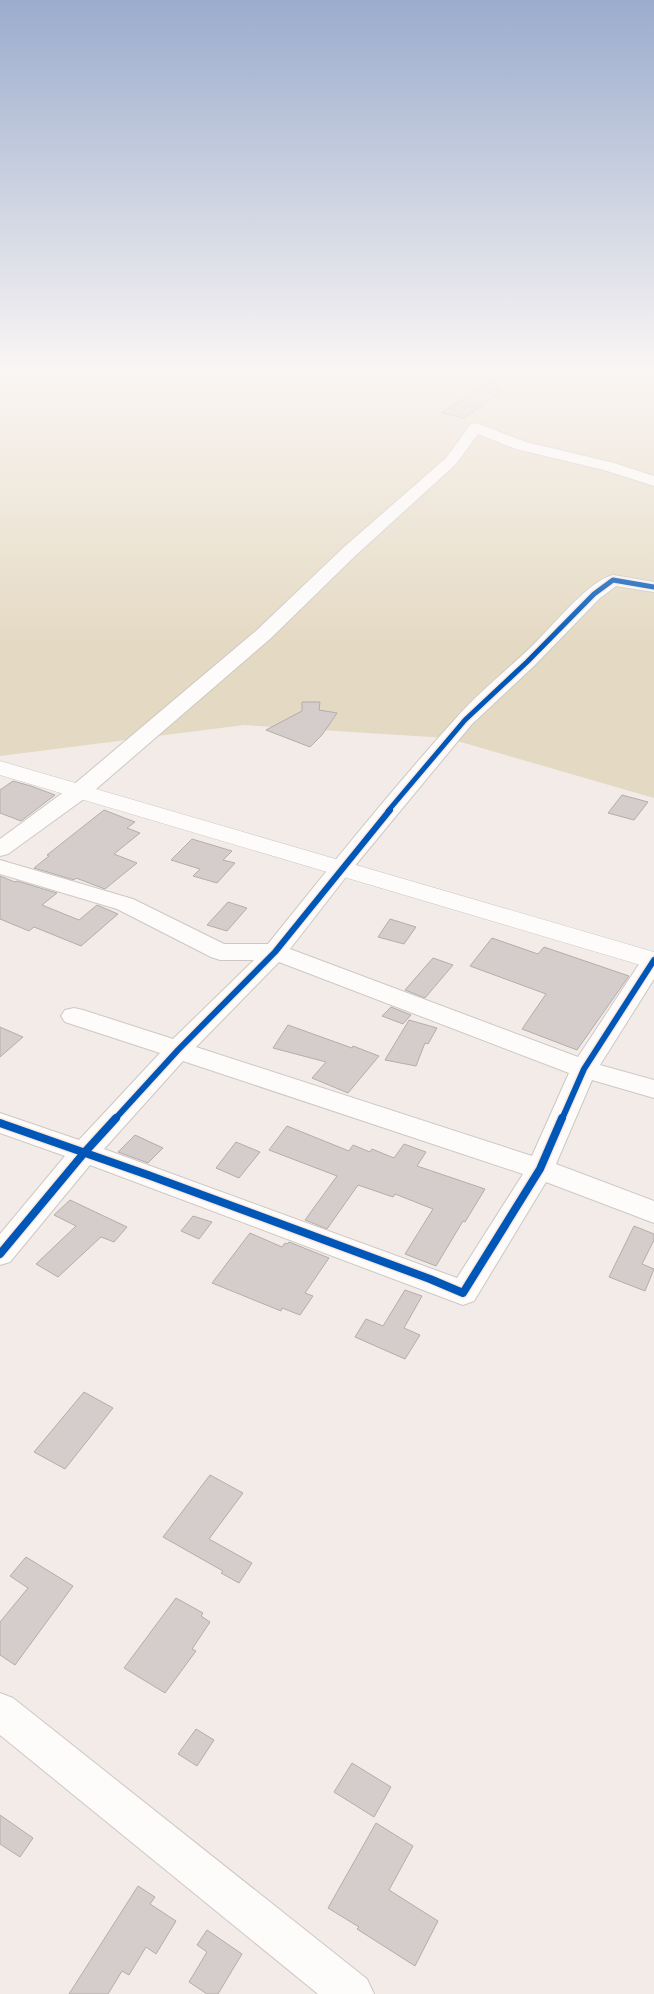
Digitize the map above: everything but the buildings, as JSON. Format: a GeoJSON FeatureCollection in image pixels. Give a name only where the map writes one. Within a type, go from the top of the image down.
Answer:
{"type":"FeatureCollection","features":[{"type":"Feature","properties":{"kind":"street"},"geometry":{"type":"LineString","coordinates":[[0,849],[80,791],[264,634],[349,552],[449,464]]}},
{"type":"Feature","properties":{"kind":"street"},"geometry":{"type":"LineString","coordinates":[[601,464],[654,481]]}},
{"type":"Feature","properties":{"kind":"street"},"geometry":{"type":"LineString","coordinates":[[0,1254],[84,1153],[178,1050],[275,952],[340,868],[465,720],[527,662],[594,594],[613,580],[654,587]]}},
{"type":"Feature","properties":{"kind":"street"},"geometry":{"type":"LineString","coordinates":[[0,768],[654,961],[584,1069],[540,1169],[463,1293],[430,1279],[0,1123]]}},
{"type":"Feature","properties":{"kind":"street"},"geometry":{"type":"LineString","coordinates":[[0,867],[125,904],[220,952],[275,952],[584,1069],[654,1088]]}},
{"type":"Feature","properties":{"kind":"street"},"geometry":{"type":"LineString","coordinates":[[74,1016],[540,1169],[654,1212]]}},
{"type":"Feature","properties":{"kind":"street"},"geometry":{"type":"LineString","coordinates":[[0,1711],[352,1994]]}},
{"type":"Feature","properties":{"kind":"shaded area"},"geometry":{"type":"Polygon","coordinates":[[[0,464],[654,464],[654,798],[447,738],[244,725],[0,756],[0,464]]]}},
{"type":"Feature","properties":{"kind":"cycle path"},"geometry":{"type":"LineString","coordinates":[[0,1254],[84,1153],[178,1050],[275,952],[341,868],[465,720],[527,662],[594,594],[613,580],[654,587]]}},
{"type":"Feature","properties":{"kind":"cycle path"},"geometry":{"type":"LineString","coordinates":[[0,1123],[148,1175],[430,1279],[463,1293],[540,1169],[584,1069],[654,960]]}}]}
